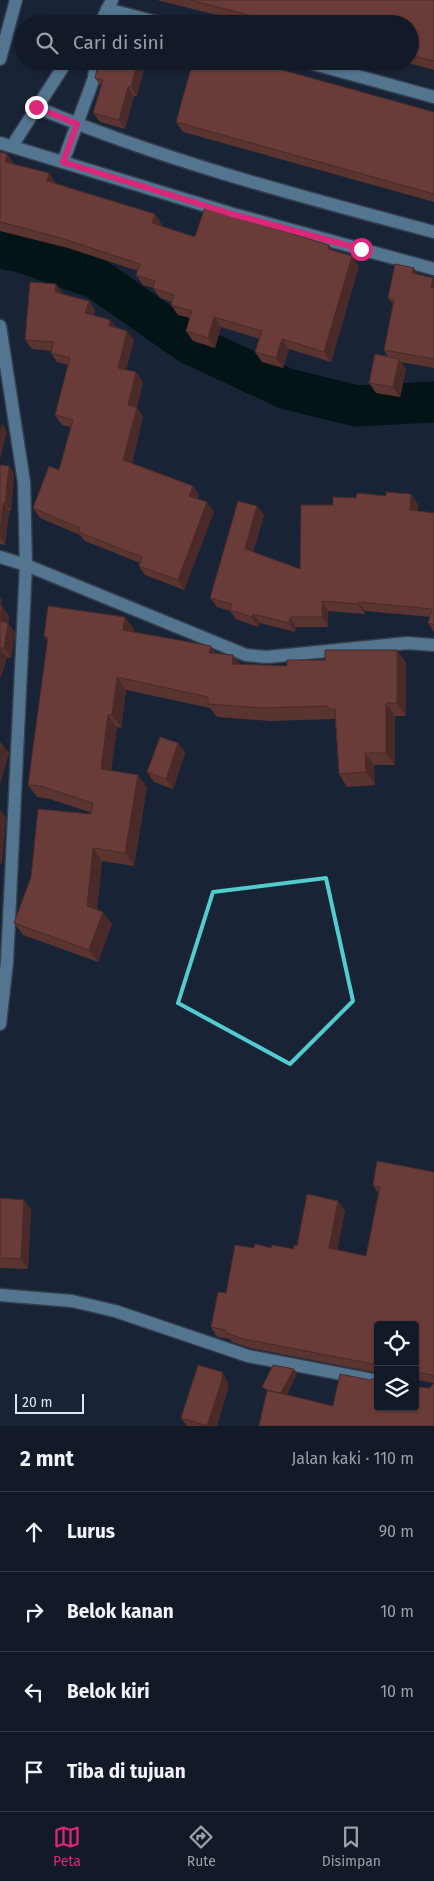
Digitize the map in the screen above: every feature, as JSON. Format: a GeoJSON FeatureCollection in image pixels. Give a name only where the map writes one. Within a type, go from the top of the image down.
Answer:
{"type":"FeatureCollection","features":[{"type":"Feature","properties":{"kind":"street"},"geometry":{"type":"LineString","coordinates":[[0,58],[16,0]]}},
{"type":"Feature","properties":{"kind":"street"},"geometry":{"type":"LineString","coordinates":[[109,4],[139,15]]}},
{"type":"Feature","properties":{"kind":"street"},"geometry":{"type":"LineString","coordinates":[[61,70],[36,107],[6,144],[232,214],[434,269]]}},
{"type":"Feature","properties":{"kind":"street"},"geometry":{"type":"LineString","coordinates":[[63,162],[94,78],[95,70]]}},
{"type":"Feature","properties":{"kind":"street"},"geometry":{"type":"LineString","coordinates":[[335,70],[434,97]]}},
{"type":"Feature","properties":{"kind":"street"},"geometry":{"type":"LineString","coordinates":[[36,107],[77,124],[245,182],[434,232]]}},
{"type":"Feature","properties":{"kind":"street"},"geometry":{"type":"LineString","coordinates":[[0,326],[24,482],[26,565],[7,962],[0,1024]]}},
{"type":"Feature","properties":{"kind":"street"},"geometry":{"type":"LineString","coordinates":[[0,557],[26,565],[246,655],[267,658],[407,643],[434,645]]}},
{"type":"Feature","properties":{"kind":"street"},"geometry":{"type":"LineString","coordinates":[[0,1295],[72,1302],[106,1309],[248,1356],[374,1380]]}},
{"type":"Feature","properties":{"kind":"highlighted area"},"geometry":{"type":"Polygon","coordinates":[[[326,878],[353,1001],[290,1064],[178,1003],[213,892],[326,878]]]}},
{"type":"Feature","properties":{"kind":"building"},"geometry":{"type":"Polygon","coordinates":[[[190,0],[434,0],[434,61],[419,57],[419,15],[249,15],[190,0]]]}},
{"type":"Feature","properties":{"kind":"building"},"geometry":{"type":"Polygon","coordinates":[[[97,70],[136,70],[131,87],[128,87],[119,120],[93,113],[103,80],[95,78],[97,70]]]}},
{"type":"Feature","properties":{"kind":"building"},"geometry":{"type":"Polygon","coordinates":[[[190,70],[282,70],[434,112],[434,194],[176,122],[190,70]]]}},
{"type":"Feature","properties":{"kind":"building"},"geometry":{"type":"Polygon","coordinates":[[[0,152],[7,154],[5,162],[49,173],[47,181],[155,214],[152,223],[195,237],[205,207],[329,245],[328,249],[352,256],[324,352],[282,339],[276,358],[255,352],[262,331],[214,317],[208,338],[186,331],[192,311],[171,305],[174,295],[153,288],[155,281],[136,275],[140,264],[61,238],[0,222],[0,152]]]}},
{"type":"Feature","properties":{"kind":"building"},"geometry":{"type":"Polygon","coordinates":[[[395,264],[414,268],[412,273],[433,278],[431,287],[434,288],[434,359],[384,350],[394,300],[388,298],[395,264]]]}},
{"type":"Feature","properties":{"kind":"building"},"geometry":{"type":"Polygon","coordinates":[[[30,282],[56,284],[55,292],[89,301],[85,313],[110,320],[109,326],[127,331],[118,368],[136,372],[128,405],[137,407],[123,460],[193,486],[189,496],[207,502],[178,580],[139,566],[142,557],[78,532],[80,528],[33,508],[49,466],[59,470],[73,420],[55,415],[70,358],[51,353],[53,342],[25,340],[30,282]]]}},
{"type":"Feature","properties":{"kind":"building"},"geometry":{"type":"Polygon","coordinates":[[[375,354],[399,359],[393,387],[369,383],[375,354]]]}},
{"type":"Feature","properties":{"kind":"building"},"geometry":{"type":"Polygon","coordinates":[[[0,465],[9,466],[0,534],[0,465]]]}},
{"type":"Feature","properties":{"kind":"building"},"geometry":{"type":"Polygon","coordinates":[[[386,492],[411,494],[410,510],[434,513],[434,625],[428,623],[432,609],[358,602],[358,604],[322,601],[322,617],[290,617],[289,623],[253,614],[252,617],[230,610],[232,604],[210,598],[238,501],[257,506],[245,549],[300,569],[301,505],[333,505],[333,497],[356,498],[357,493],[386,496],[386,492]]]}},
{"type":"Feature","properties":{"kind":"building"},"geometry":{"type":"Polygon","coordinates":[[[48,606],[125,617],[123,630],[211,646],[209,653],[233,655],[232,664],[287,666],[287,660],[325,660],[325,650],[397,650],[397,703],[386,703],[386,753],[365,753],[366,772],[339,774],[335,709],[328,709],[328,706],[262,708],[208,704],[208,697],[117,677],[112,715],[108,715],[101,769],[138,775],[125,853],[93,848],[87,906],[103,912],[89,950],[14,923],[31,877],[38,809],[91,814],[93,803],[41,786],[28,785],[48,637],[44,636],[48,606]]]}},
{"type":"Feature","properties":{"kind":"building"},"geometry":{"type":"Polygon","coordinates":[[[0,621],[8,623],[4,648],[0,648],[0,621]]]}},
{"type":"Feature","properties":{"kind":"building"},"geometry":{"type":"Polygon","coordinates":[[[160,737],[178,743],[166,779],[147,772],[160,737]]]}},
{"type":"Feature","properties":{"kind":"building"},"geometry":{"type":"Polygon","coordinates":[[[377,1161],[434,1172],[434,1378],[433,1375],[419,1373],[419,1321],[374,1321],[374,1365],[244,1339],[226,1333],[226,1330],[211,1327],[218,1292],[226,1293],[235,1245],[254,1248],[255,1244],[271,1248],[272,1245],[294,1249],[294,1245],[297,1246],[307,1194],[338,1201],[329,1248],[366,1256],[380,1187],[373,1185],[377,1161]]]}},
{"type":"Feature","properties":{"kind":"building"},"geometry":{"type":"Polygon","coordinates":[[[0,1198],[24,1200],[21,1259],[0,1258],[0,1198]]]}},
{"type":"Feature","properties":{"kind":"building"},"geometry":{"type":"Polygon","coordinates":[[[198,1365],[222,1372],[222,1380],[207,1426],[181,1418],[198,1365]]]}},
{"type":"Feature","properties":{"kind":"building"},"geometry":{"type":"Polygon","coordinates":[[[273,1365],[294,1369],[281,1393],[269,1391],[262,1387],[273,1365]]]}},
{"type":"Feature","properties":{"kind":"building"},"geometry":{"type":"Polygon","coordinates":[[[340,1374],[370,1380],[374,1378],[374,1411],[419,1411],[419,1387],[430,1388],[434,1383],[434,1426],[259,1426],[267,1390],[333,1406],[340,1374]]]}},
{"type":"Feature","properties":{"kind":"waterway"},"geometry":{"type":"LineString","coordinates":[[0,248],[21,252],[97,279],[190,344],[287,389],[357,406],[434,402]]}},
{"type":"Feature","properties":{"kind":"route"},"geometry":{"type":"LineString","coordinates":[[36,107],[77,124],[63,162],[232,214],[361,249]]}}]}
